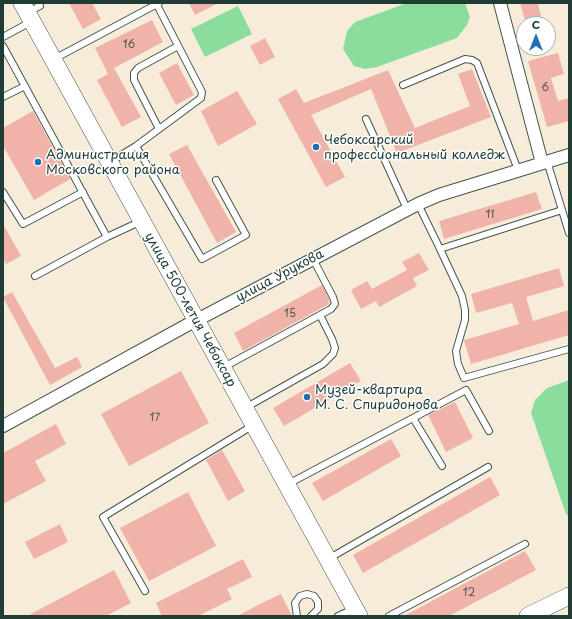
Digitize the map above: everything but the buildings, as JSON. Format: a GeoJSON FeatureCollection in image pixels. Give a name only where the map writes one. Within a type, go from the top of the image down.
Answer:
{"type":"FeatureCollection","features":[{"type":"Feature","properties":{"kind":"street"},"geometry":{"type":"LineString","coordinates":[[500,3],[544,162]]}},
{"type":"Feature","properties":{"kind":"street","name":"улица 500-летия Чебоксар"},"geometry":{"type":"LineString","coordinates":[[27,11],[49,62],[324,561],[349,613]]}},
{"type":"Feature","properties":{"kind":"street","name":"улица Урукова"},"geometry":{"type":"LineString","coordinates":[[3,426],[192,322],[412,207],[439,195],[569,155]]}},
{"type":"Feature","properties":{"kind":"street","name":"улица 500-летия Чебоксар"},"geometry":{"type":"LineString","coordinates":[[192,322],[222,368],[241,410]]}},
{"type":"Feature","properties":{"kind":"street"},"geometry":{"type":"LineString","coordinates":[[528,616],[569,596]]}},
{"type":"Feature","properties":{"kind":"street"},"geometry":{"type":"LineString","coordinates":[[552,616],[569,607]]}},
{"type":"Feature","properties":{"kind":"lane"},"geometry":{"type":"LineString","coordinates":[[49,62],[157,4],[202,92],[201,98],[136,146],[106,165]]}},
{"type":"Feature","properties":{"kind":"lane"},"geometry":{"type":"LineString","coordinates":[[3,37],[27,11]]}},
{"type":"Feature","properties":{"kind":"lane"},"geometry":{"type":"LineString","coordinates":[[3,46],[107,237]]}},
{"type":"Feature","properties":{"kind":"lane"},"geometry":{"type":"LineString","coordinates":[[159,129],[134,80],[134,73],[138,68],[178,46]]}},
{"type":"Feature","properties":{"kind":"lane"},"geometry":{"type":"LineString","coordinates":[[403,85],[464,59],[472,60],[477,63],[518,170]]}},
{"type":"Feature","properties":{"kind":"lane"},"geometry":{"type":"LineString","coordinates":[[3,97],[25,86]]}},
{"type":"Feature","properties":{"kind":"lane"},"geometry":{"type":"LineString","coordinates":[[366,119],[412,207],[440,249],[462,296],[465,310],[465,320],[456,350],[458,364],[464,378],[569,349]]}},
{"type":"Feature","properties":{"kind":"lane"},"geometry":{"type":"LineString","coordinates":[[136,146],[202,259],[246,234],[216,180]]}},
{"type":"Feature","properties":{"kind":"lane"},"geometry":{"type":"LineString","coordinates":[[544,162],[562,210],[569,234]]}},
{"type":"Feature","properties":{"kind":"lane"},"geometry":{"type":"LineString","coordinates":[[3,192],[23,224],[83,192]]}},
{"type":"Feature","properties":{"kind":"lane"},"geometry":{"type":"LineString","coordinates":[[440,249],[562,210]]}},
{"type":"Feature","properties":{"kind":"lane"},"geometry":{"type":"LineString","coordinates":[[34,276],[107,237],[138,223]]}},
{"type":"Feature","properties":{"kind":"lane"},"geometry":{"type":"LineString","coordinates":[[222,368],[331,309],[334,304],[333,297],[313,259]]}},
{"type":"Feature","properties":{"kind":"lane"},"geometry":{"type":"LineString","coordinates":[[241,410],[323,364],[333,354],[335,348],[332,339],[320,315]]}},
{"type":"Feature","properties":{"kind":"lane"},"geometry":{"type":"LineString","coordinates":[[283,487],[466,390],[489,431]]}},
{"type":"Feature","properties":{"kind":"lane"},"geometry":{"type":"LineString","coordinates":[[413,418],[442,466]]}},
{"type":"Feature","properties":{"kind":"lane"},"geometry":{"type":"LineString","coordinates":[[144,591],[103,517],[250,427]]}},
{"type":"Feature","properties":{"kind":"lane"},"geometry":{"type":"LineString","coordinates":[[324,561],[488,467]]}},
{"type":"Feature","properties":{"kind":"lane"},"geometry":{"type":"LineString","coordinates":[[389,616],[524,544]]}},
{"type":"Feature","properties":{"kind":"lane"},"geometry":{"type":"LineString","coordinates":[[297,616],[295,602],[300,596],[308,594],[314,596],[318,602],[318,609],[311,616]]}},
{"type":"Feature","properties":{"kind":"green space"},"geometry":{"type":"Polygon","coordinates":[[[407,3],[465,3],[470,17],[467,25],[457,38],[377,67],[365,69],[354,66],[343,49],[347,31],[355,22],[407,3]]]}},
{"type":"Feature","properties":{"kind":"green space"},"geometry":{"type":"Polygon","coordinates":[[[238,6],[252,34],[205,57],[191,29],[238,6]]]}},
{"type":"Feature","properties":{"kind":"green space"},"geometry":{"type":"Polygon","coordinates":[[[569,380],[569,517],[566,514],[531,413],[535,400],[547,388],[569,380]]]}},
{"type":"Feature","properties":{"kind":"place","name":"Чебоксарский профессиональный колледж"},"geometry":{"type":"Point","coordinates":[316,147]}},
{"type":"Feature","properties":{"kind":"place","name":"Администрация Московского района"},"geometry":{"type":"Point","coordinates":[38,162]}},
{"type":"Feature","properties":{"kind":"place","name":"Музей-квартира М. С. Спиридонова"},"geometry":{"type":"Point","coordinates":[307,397]}}]}
